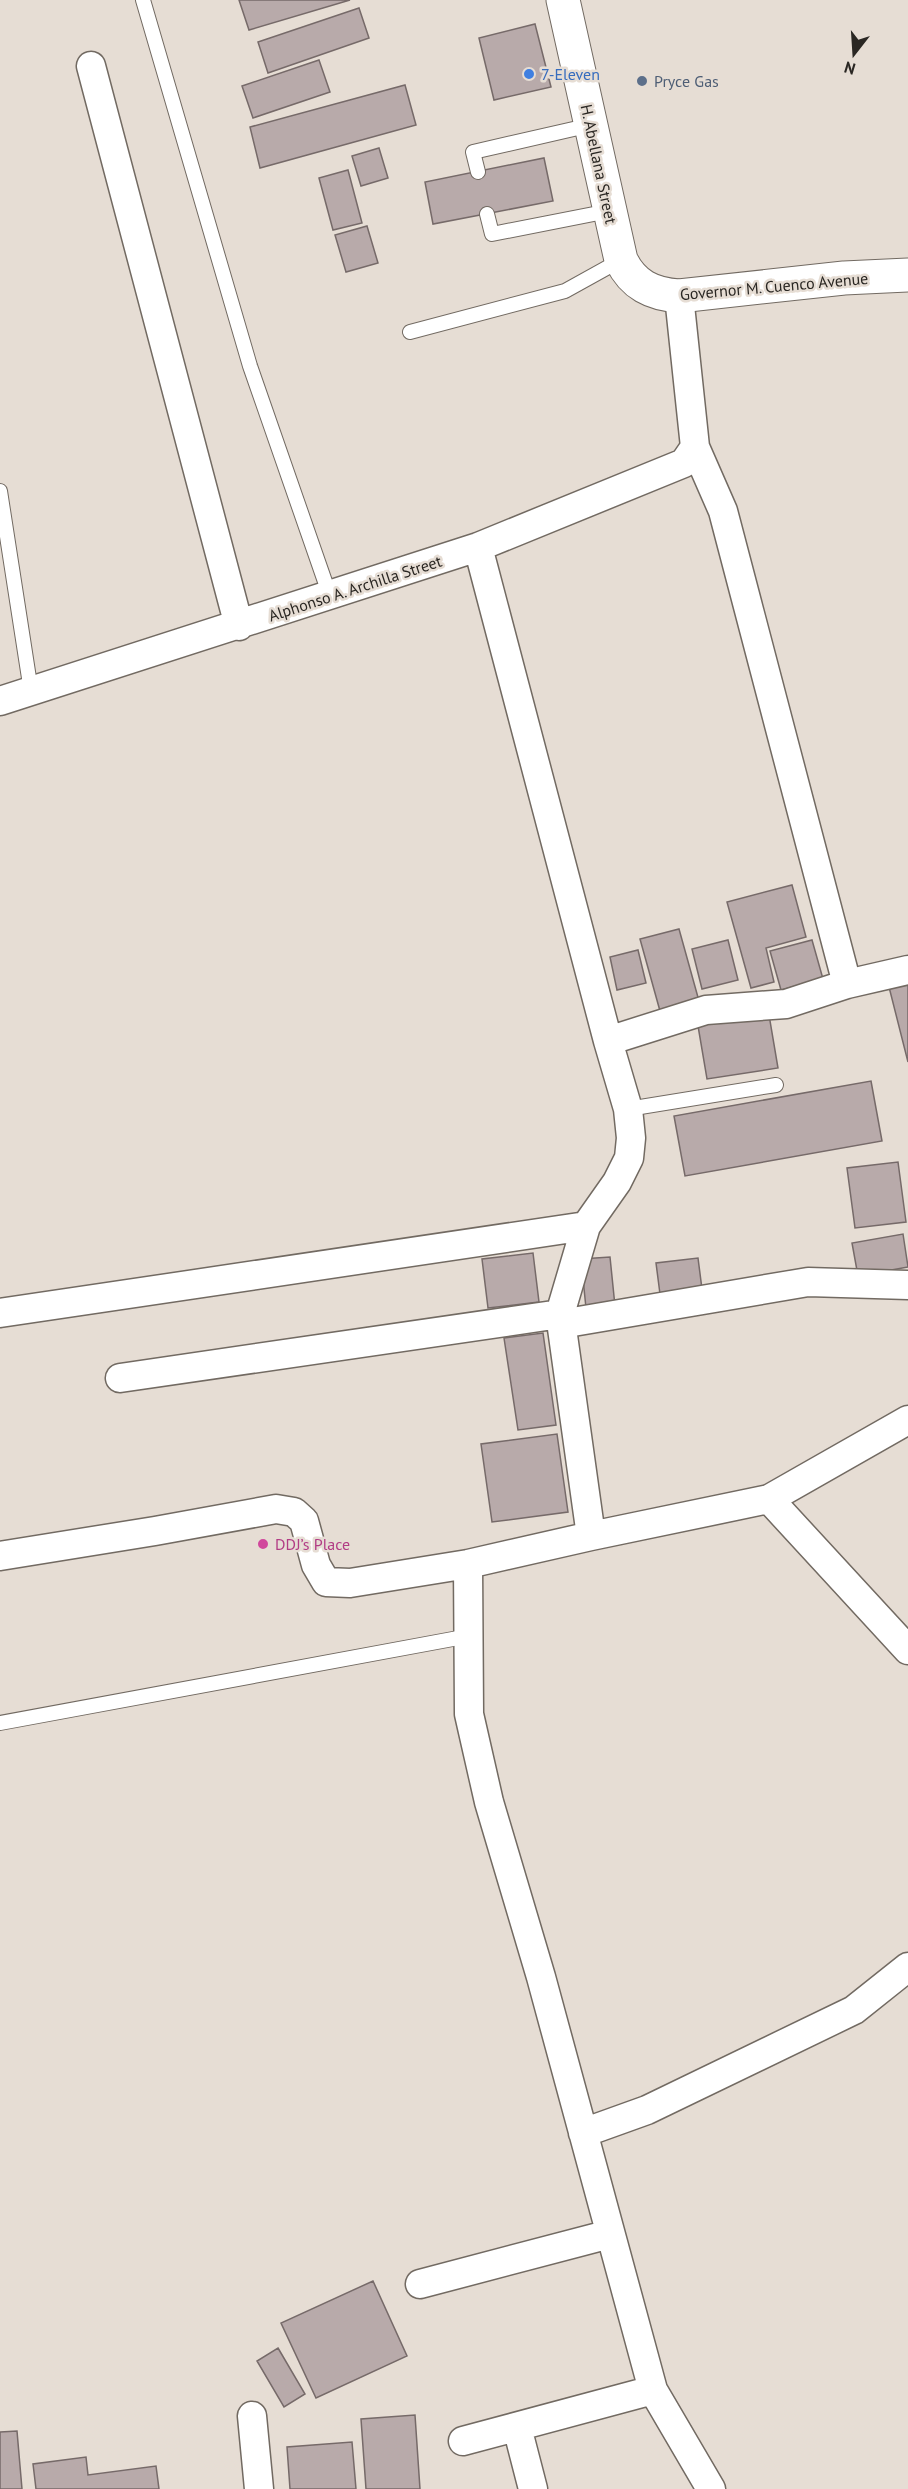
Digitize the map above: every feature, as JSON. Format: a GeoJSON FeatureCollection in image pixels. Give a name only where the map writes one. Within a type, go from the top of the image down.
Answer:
{"type":"FeatureCollection","features":[{"type":"Feature","properties":{"kind":"main road","name":"H. Abellana Street"},"geometry":{"type":"LineString","coordinates":[[563,0],[621,260],[627,273],[642,286]]}},
{"type":"Feature","properties":{"kind":"main road","name":"Governor M. Cuenco Avenue"},"geometry":{"type":"LineString","coordinates":[[642,286],[664,295],[679,296],[844,278],[908,275]]}},
{"type":"Feature","properties":{"kind":"street"},"geometry":{"type":"LineString","coordinates":[[91,66],[239,626]]}},
{"type":"Feature","properties":{"kind":"street"},"geometry":{"type":"LineString","coordinates":[[679,296],[695,447],[723,511],[847,984]]}},
{"type":"Feature","properties":{"kind":"street","name":"Alphonso A. Archilla Street"},"geometry":{"type":"LineString","coordinates":[[0,701],[239,626],[478,547],[684,463],[695,447]]}},
{"type":"Feature","properties":{"kind":"street"},"geometry":{"type":"LineString","coordinates":[[478,547],[628,1109],[631,1138],[629,1158],[617,1182],[586,1226],[560,1319],[591,1536]]}},
{"type":"Feature","properties":{"kind":"street"},"geometry":{"type":"LineString","coordinates":[[608,1041],[706,1010],[786,1004],[847,984],[908,970]]}},
{"type":"Feature","properties":{"kind":"street"},"geometry":{"type":"LineString","coordinates":[[0,1313],[586,1226]]}},
{"type":"Feature","properties":{"kind":"street"},"geometry":{"type":"LineString","coordinates":[[120,1378],[560,1319],[808,1282],[908,1285]]}},
{"type":"Feature","properties":{"kind":"street"},"geometry":{"type":"LineString","coordinates":[[0,1556],[155,1532],[276,1509],[294,1512],[304,1521],[315,1565],[326,1582],[350,1583],[468,1564],[769,1499],[908,1420]]}},
{"type":"Feature","properties":{"kind":"street"},"geometry":{"type":"LineString","coordinates":[[769,1499],[908,1650]]}},
{"type":"Feature","properties":{"kind":"street"},"geometry":{"type":"LineString","coordinates":[[468,1564],[469,1714],[489,1802],[583,2133],[652,2390],[711,2489]]}},
{"type":"Feature","properties":{"kind":"street"},"geometry":{"type":"LineString","coordinates":[[583,2133],[647,2110],[854,2010],[908,1967]]}},
{"type":"Feature","properties":{"kind":"street"},"geometry":{"type":"LineString","coordinates":[[420,2284],[610,2234]]}},
{"type":"Feature","properties":{"kind":"street"},"geometry":{"type":"LineString","coordinates":[[463,2441],[652,2390]]}},
{"type":"Feature","properties":{"kind":"street"},"geometry":{"type":"LineString","coordinates":[[252,2416],[259,2489]]}},
{"type":"Feature","properties":{"kind":"street"},"geometry":{"type":"LineString","coordinates":[[518,2427],[533,2489]]}},
{"type":"Feature","properties":{"kind":"lane"},"geometry":{"type":"LineString","coordinates":[[142,0],[250,366],[330,596]]}},
{"type":"Feature","properties":{"kind":"lane"},"geometry":{"type":"LineString","coordinates":[[477,172],[473,152],[591,125]]}},
{"type":"Feature","properties":{"kind":"lane"},"geometry":{"type":"LineString","coordinates":[[487,214],[492,234],[609,211]]}},
{"type":"Feature","properties":{"kind":"lane"},"geometry":{"type":"LineString","coordinates":[[410,332],[566,291],[621,260]]}},
{"type":"Feature","properties":{"kind":"lane"},"geometry":{"type":"LineString","coordinates":[[0,491],[31,691]]}},
{"type":"Feature","properties":{"kind":"lane"},"geometry":{"type":"LineString","coordinates":[[628,1109],[776,1085]]}},
{"type":"Feature","properties":{"kind":"lane"},"geometry":{"type":"LineString","coordinates":[[0,1723],[469,1636]]}},
{"type":"Feature","properties":{"kind":"building"},"geometry":{"type":"Polygon","coordinates":[[[239,0],[350,0],[249,30],[239,0]]]}},
{"type":"Feature","properties":{"kind":"building"},"geometry":{"type":"Polygon","coordinates":[[[359,8],[369,38],[268,73],[258,42],[359,8]]]}},
{"type":"Feature","properties":{"kind":"building"},"geometry":{"type":"Polygon","coordinates":[[[535,24],[551,87],[494,100],[479,38],[535,24]]]}},
{"type":"Feature","properties":{"kind":"building"},"geometry":{"type":"Polygon","coordinates":[[[319,60],[330,92],[253,118],[242,86],[319,60]]]}},
{"type":"Feature","properties":{"kind":"building"},"geometry":{"type":"Polygon","coordinates":[[[405,85],[416,125],[260,168],[250,127],[405,85]]]}},
{"type":"Feature","properties":{"kind":"building"},"geometry":{"type":"Polygon","coordinates":[[[379,148],[388,178],[361,186],[352,156],[379,148]]]}},
{"type":"Feature","properties":{"kind":"building"},"geometry":{"type":"Polygon","coordinates":[[[544,158],[553,201],[433,224],[425,182],[544,158]]]}},
{"type":"Feature","properties":{"kind":"building"},"geometry":{"type":"Polygon","coordinates":[[[348,170],[362,223],[333,230],[319,178],[348,170]]]}},
{"type":"Feature","properties":{"kind":"building"},"geometry":{"type":"Polygon","coordinates":[[[367,226],[378,263],[346,272],[335,235],[367,226]]]}},
{"type":"Feature","properties":{"kind":"building"},"geometry":{"type":"Polygon","coordinates":[[[792,885],[806,937],[766,948],[774,982],[751,988],[727,902],[792,885]]]}},
{"type":"Feature","properties":{"kind":"building"},"geometry":{"type":"Polygon","coordinates":[[[679,929],[699,1001],[660,1011],[640,939],[679,929]]]}},
{"type":"Feature","properties":{"kind":"building"},"geometry":{"type":"Polygon","coordinates":[[[728,940],[738,980],[702,989],[692,949],[728,940]]]}},
{"type":"Feature","properties":{"kind":"building"},"geometry":{"type":"Polygon","coordinates":[[[812,940],[823,979],[781,990],[770,951],[812,940]]]}},
{"type":"Feature","properties":{"kind":"building"},"geometry":{"type":"Polygon","coordinates":[[[638,950],[646,983],[617,990],[610,957],[638,950]]]}},
{"type":"Feature","properties":{"kind":"building"},"geometry":{"type":"Polygon","coordinates":[[[908,978],[908,1062],[888,983],[908,978]]]}},
{"type":"Feature","properties":{"kind":"building"},"geometry":{"type":"Polygon","coordinates":[[[768,1009],[778,1068],[707,1079],[697,1020],[768,1009]]]}},
{"type":"Feature","properties":{"kind":"building"},"geometry":{"type":"Polygon","coordinates":[[[871,1081],[882,1141],[685,1176],[674,1116],[871,1081]]]}},
{"type":"Feature","properties":{"kind":"building"},"geometry":{"type":"Polygon","coordinates":[[[898,1162],[906,1222],[855,1228],[847,1168],[898,1162]]]}},
{"type":"Feature","properties":{"kind":"building"},"geometry":{"type":"Polygon","coordinates":[[[903,1234],[908,1267],[858,1276],[852,1243],[903,1234]]]}},
{"type":"Feature","properties":{"kind":"building"},"geometry":{"type":"Polygon","coordinates":[[[533,1253],[539,1302],[488,1308],[482,1259],[533,1253]]]}},
{"type":"Feature","properties":{"kind":"building"},"geometry":{"type":"Polygon","coordinates":[[[610,1257],[615,1306],[586,1308],[581,1259],[610,1257]]]}},
{"type":"Feature","properties":{"kind":"building"},"geometry":{"type":"Polygon","coordinates":[[[698,1258],[702,1289],[660,1294],[656,1263],[698,1258]]]}},
{"type":"Feature","properties":{"kind":"building"},"geometry":{"type":"Polygon","coordinates":[[[543,1333],[556,1425],[518,1430],[504,1338],[543,1333]]]}},
{"type":"Feature","properties":{"kind":"building"},"geometry":{"type":"Polygon","coordinates":[[[557,1434],[568,1512],[492,1522],[481,1444],[557,1434]]]}},
{"type":"Feature","properties":{"kind":"building"},"geometry":{"type":"Polygon","coordinates":[[[373,2281],[407,2356],[316,2398],[281,2323],[373,2281]]]}},
{"type":"Feature","properties":{"kind":"building"},"geometry":{"type":"Polygon","coordinates":[[[278,2348],[305,2394],[284,2407],[257,2361],[278,2348]]]}},
{"type":"Feature","properties":{"kind":"building"},"geometry":{"type":"Polygon","coordinates":[[[415,2415],[420,2489],[366,2489],[361,2419],[415,2415]]]}},
{"type":"Feature","properties":{"kind":"building"},"geometry":{"type":"Polygon","coordinates":[[[17,2431],[22,2489],[0,2489],[0,2432],[17,2431]]]}},
{"type":"Feature","properties":{"kind":"building"},"geometry":{"type":"Polygon","coordinates":[[[352,2442],[356,2489],[290,2489],[287,2447],[352,2442]]]}},
{"type":"Feature","properties":{"kind":"building"},"geometry":{"type":"Polygon","coordinates":[[[86,2457],[88,2475],[156,2466],[159,2489],[36,2489],[33,2464],[86,2457]]]}},
{"type":"Feature","properties":{"kind":"place","name":"7-Eleven"},"geometry":{"type":"Point","coordinates":[529,74]}},
{"type":"Feature","properties":{"kind":"place","name":"Pryce Gas"},"geometry":{"type":"Point","coordinates":[642,81]}},
{"type":"Feature","properties":{"kind":"place","name":"DDJ’s Place"},"geometry":{"type":"Point","coordinates":[263,1544]}}]}
